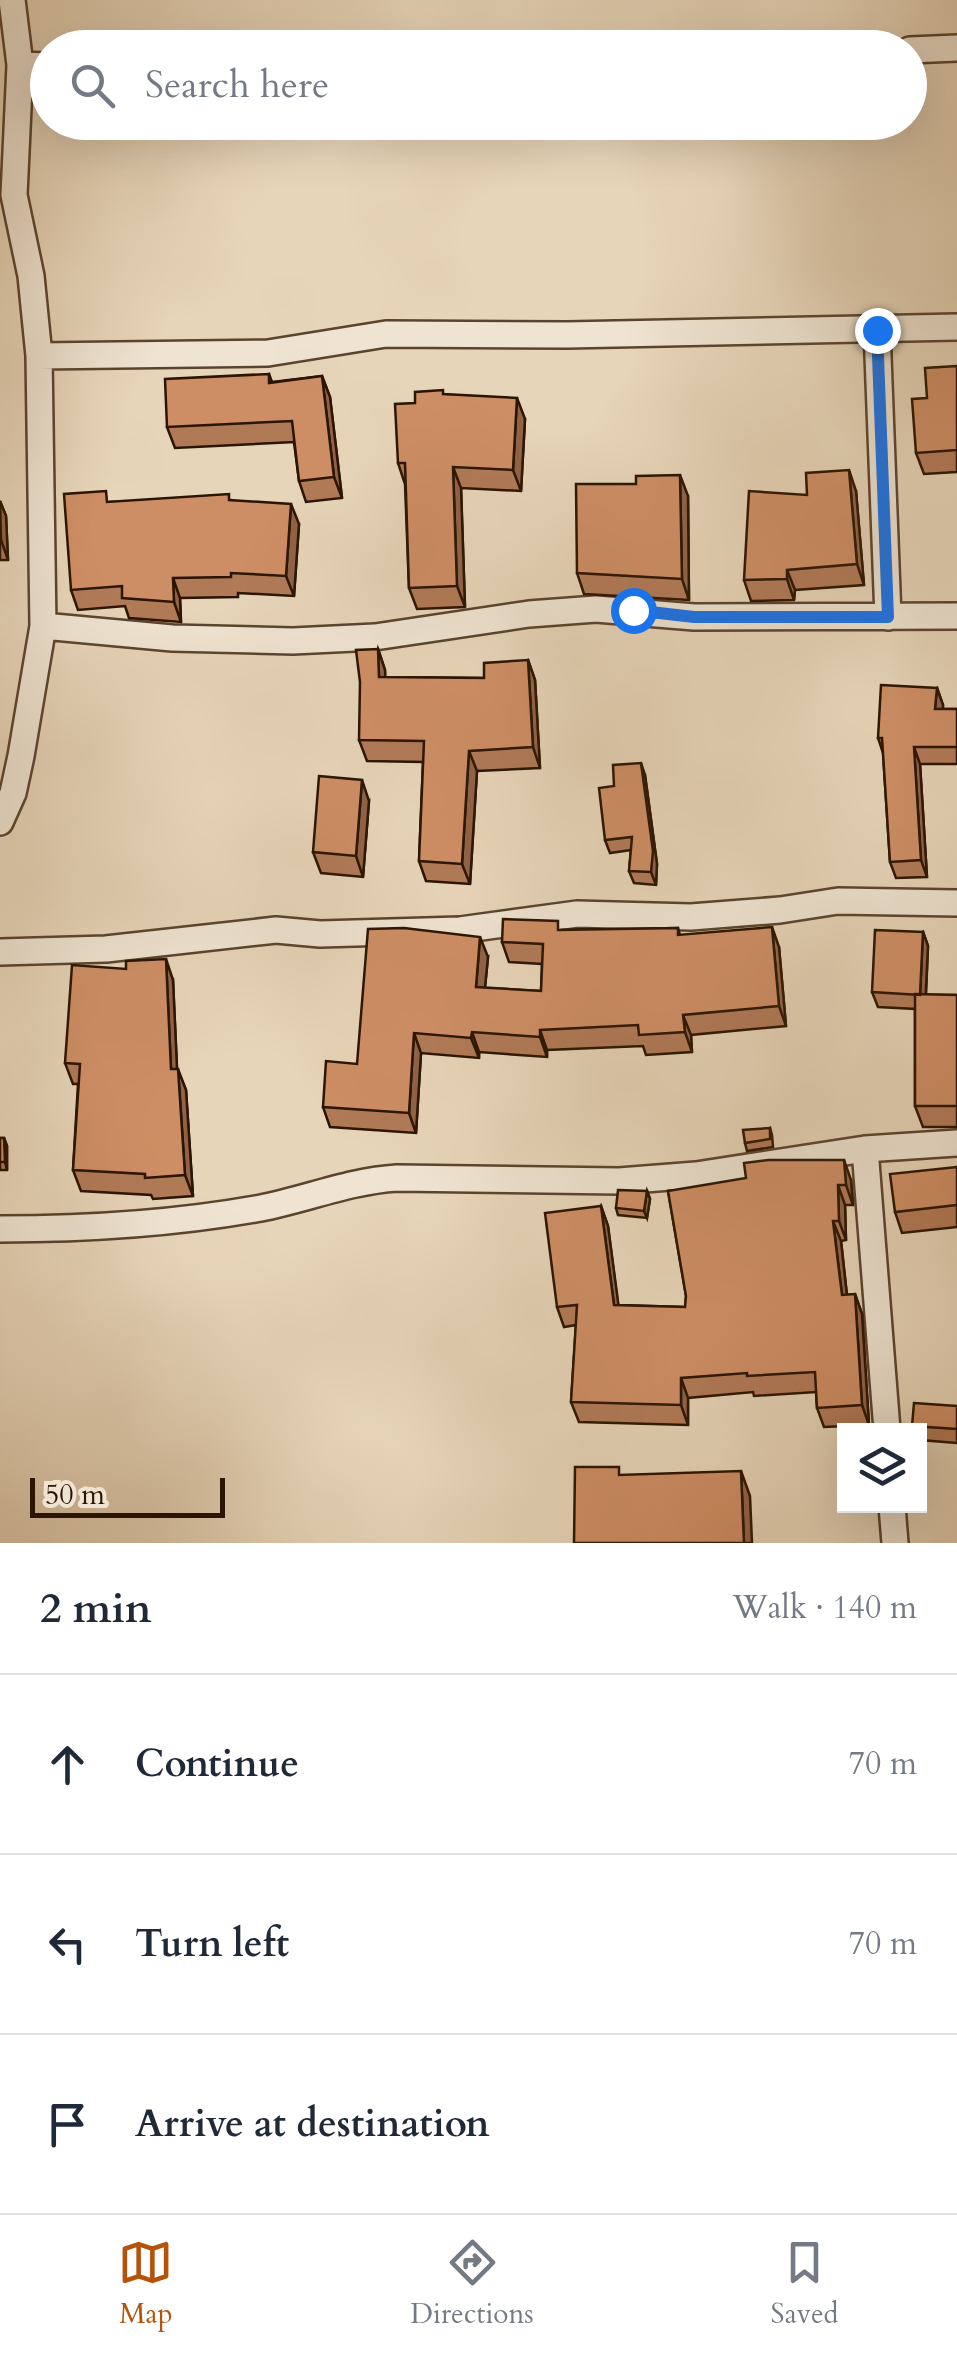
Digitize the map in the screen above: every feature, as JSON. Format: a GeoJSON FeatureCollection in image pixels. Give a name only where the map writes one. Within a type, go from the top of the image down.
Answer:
{"type":"FeatureCollection","features":[{"type":"Feature","properties":{"kind":"street"},"geometry":{"type":"LineString","coordinates":[[0,822],[17,774],[43,626],[39,356],[31,276],[14,195],[20,66],[12,0]]}},
{"type":"Feature","properties":{"kind":"street"},"geometry":{"type":"LineString","coordinates":[[927,49],[957,48]]}},
{"type":"Feature","properties":{"kind":"street"},"geometry":{"type":"LineString","coordinates":[[20,66],[30,66]]}},
{"type":"Feature","properties":{"kind":"street"},"geometry":{"type":"LineString","coordinates":[[39,356],[268,353],[386,334],[567,335],[957,327]]}},
{"type":"Feature","properties":{"kind":"street"},"geometry":{"type":"LineString","coordinates":[[877,330],[888,617]]}},
{"type":"Feature","properties":{"kind":"street"},"geometry":{"type":"LineString","coordinates":[[43,626],[172,638],[293,641],[375,637],[596,608],[694,617],[957,616]]}},
{"type":"Feature","properties":{"kind":"street"},"geometry":{"type":"LineString","coordinates":[[0,952],[106,950],[276,930],[320,934],[460,930],[577,914],[735,915],[838,901],[957,902]]}},
{"type":"Feature","properties":{"kind":"street"},"geometry":{"type":"LineString","coordinates":[[0,1228],[51,1228],[263,1208],[363,1180],[619,1180],[696,1175],[865,1150],[957,1143]]}},
{"type":"Feature","properties":{"kind":"street"},"geometry":{"type":"LineString","coordinates":[[865,1150],[886,1423]]}},
{"type":"Feature","properties":{"kind":"street"},"geometry":{"type":"LineString","coordinates":[[893,1513],[895,1543]]}},
{"type":"Feature","properties":{"kind":"building"},"geometry":{"type":"Polygon","coordinates":[[[957,366],[957,450],[916,453],[912,399],[927,398],[925,368],[957,366]]]}},
{"type":"Feature","properties":{"kind":"building"},"geometry":{"type":"Polygon","coordinates":[[[269,374],[269,383],[322,376],[334,477],[299,481],[292,421],[167,427],[165,379],[269,374]]]}},
{"type":"Feature","properties":{"kind":"building"},"geometry":{"type":"Polygon","coordinates":[[[443,390],[443,394],[517,398],[513,470],[453,467],[457,586],[409,588],[405,463],[398,463],[395,404],[415,403],[415,392],[443,390]]]}},
{"type":"Feature","properties":{"kind":"building"},"geometry":{"type":"Polygon","coordinates":[[[849,470],[857,564],[787,570],[787,579],[744,580],[749,491],[807,495],[806,473],[849,470]]]}},
{"type":"Feature","properties":{"kind":"building"},"geometry":{"type":"Polygon","coordinates":[[[680,475],[682,579],[577,573],[576,484],[636,484],[636,476],[680,475]]]}},
{"type":"Feature","properties":{"kind":"building"},"geometry":{"type":"Polygon","coordinates":[[[106,491],[107,502],[229,494],[229,500],[291,504],[286,576],[231,573],[231,577],[173,578],[174,602],[122,598],[122,586],[71,590],[64,494],[106,491]]]}},
{"type":"Feature","properties":{"kind":"building"},"geometry":{"type":"Polygon","coordinates":[[[378,649],[379,677],[484,678],[484,663],[528,660],[533,747],[469,751],[462,864],[419,861],[424,741],[359,740],[356,650],[378,649]]]}},
{"type":"Feature","properties":{"kind":"building"},"geometry":{"type":"Polygon","coordinates":[[[881,685],[937,688],[935,709],[957,709],[957,747],[914,747],[921,860],[890,862],[882,738],[878,738],[881,685]]]}},
{"type":"Feature","properties":{"kind":"building"},"geometry":{"type":"Polygon","coordinates":[[[641,763],[653,851],[651,872],[629,871],[632,837],[605,840],[599,788],[614,786],[613,765],[641,763]]]}},
{"type":"Feature","properties":{"kind":"building"},"geometry":{"type":"Polygon","coordinates":[[[319,776],[362,780],[356,856],[313,852],[319,776]]]}},
{"type":"Feature","properties":{"kind":"building"},"geometry":{"type":"Polygon","coordinates":[[[503,919],[558,921],[558,930],[678,928],[678,935],[772,927],[779,1006],[683,1015],[685,1032],[639,1035],[638,1025],[540,1030],[540,1037],[472,1032],[471,1038],[414,1033],[409,1113],[323,1107],[326,1061],[357,1064],[368,929],[404,928],[480,937],[476,987],[541,991],[543,944],[502,942],[503,919]]]}},
{"type":"Feature","properties":{"kind":"building"},"geometry":{"type":"Polygon","coordinates":[[[875,930],[923,932],[920,995],[872,992],[875,930]]]}},
{"type":"Feature","properties":{"kind":"building"},"geometry":{"type":"Polygon","coordinates":[[[166,959],[171,1069],[178,1069],[185,1175],[145,1178],[145,1174],[73,1170],[80,1064],[65,1063],[72,965],[126,969],[126,961],[166,959]]]}},
{"type":"Feature","properties":{"kind":"building"},"geometry":{"type":"Polygon","coordinates":[[[915,994],[957,995],[957,1106],[915,1106],[915,994]]]}},
{"type":"Feature","properties":{"kind":"building"},"geometry":{"type":"Polygon","coordinates":[[[770,1128],[770,1139],[745,1143],[743,1130],[770,1128]]]}},
{"type":"Feature","properties":{"kind":"building"},"geometry":{"type":"Polygon","coordinates":[[[0,1138],[4,1138],[5,1162],[0,1162],[0,1138]]]}},
{"type":"Feature","properties":{"kind":"building"},"geometry":{"type":"Polygon","coordinates":[[[844,1160],[846,1185],[838,1185],[839,1221],[833,1221],[842,1295],[855,1294],[862,1405],[817,1408],[815,1372],[681,1378],[681,1405],[571,1402],[577,1305],[557,1307],[545,1213],[601,1206],[614,1305],[685,1307],[668,1191],[746,1178],[744,1163],[844,1160]]]}},
{"type":"Feature","properties":{"kind":"building"},"geometry":{"type":"Polygon","coordinates":[[[957,1167],[957,1205],[895,1212],[890,1174],[957,1167]]]}},
{"type":"Feature","properties":{"kind":"building"},"geometry":{"type":"Polygon","coordinates":[[[618,1190],[647,1191],[644,1211],[616,1208],[618,1190]]]}},
{"type":"Feature","properties":{"kind":"building"},"geometry":{"type":"Polygon","coordinates":[[[914,1403],[957,1406],[957,1429],[912,1423],[914,1403]]]}},
{"type":"Feature","properties":{"kind":"building"},"geometry":{"type":"Polygon","coordinates":[[[575,1467],[619,1467],[619,1475],[741,1471],[744,1543],[574,1543],[575,1467]]]}},
{"type":"Feature","properties":{"kind":"route"},"geometry":{"type":"LineString","coordinates":[[633,610],[694,617],[888,617],[877,330]]}}]}
